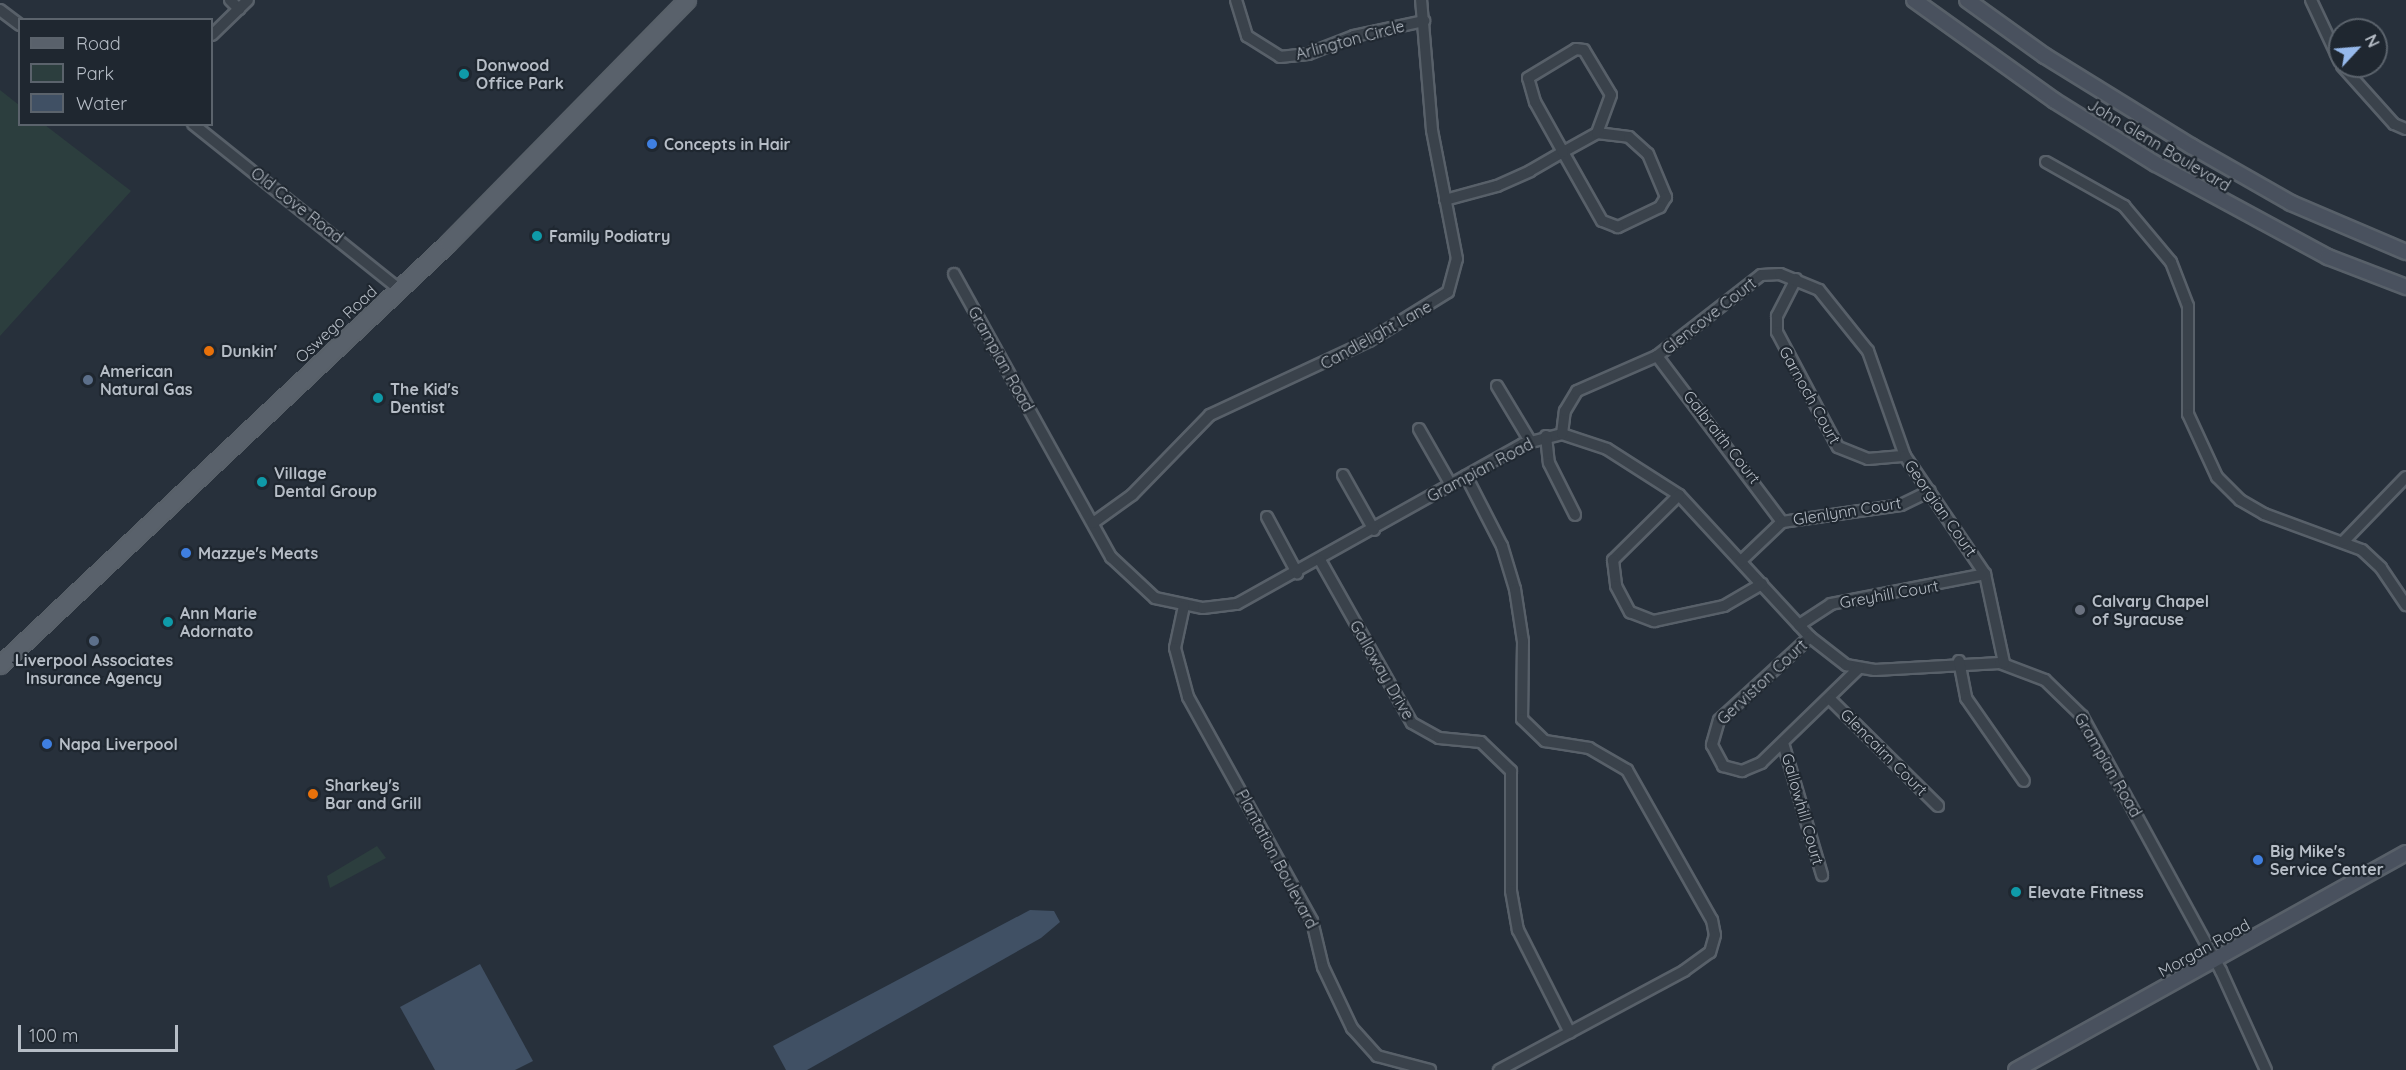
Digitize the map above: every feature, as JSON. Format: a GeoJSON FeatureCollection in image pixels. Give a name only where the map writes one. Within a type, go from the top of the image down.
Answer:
{"type":"FeatureCollection","features":[{"type":"Feature","properties":{"kind":"main road","name":"Oswego Road"},"geometry":{"type":"LineString","coordinates":[[0,665],[399,289],[687,0]]}},
{"type":"Feature","properties":{"kind":"main road","name":"John Glenn Boulevard"},"geometry":{"type":"LineString","coordinates":[[1914,0],[2055,101],[2156,164],[2299,243],[2406,287]]}},
{"type":"Feature","properties":{"kind":"main road","name":"John Glenn Boulevard"},"geometry":{"type":"LineString","coordinates":[[1967,0],[2045,56],[2291,203],[2406,252]]}},
{"type":"Feature","properties":{"kind":"main road","name":"Morgan Road"},"geometry":{"type":"LineString","coordinates":[[2016,1070],[2406,853]]}},
{"type":"Feature","properties":{"kind":"street"},"geometry":{"type":"LineString","coordinates":[[230,0],[239,9]]}},
{"type":"Feature","properties":{"kind":"street"},"geometry":{"type":"LineString","coordinates":[[213,34],[248,0]]}},
{"type":"Feature","properties":{"kind":"street","name":"Arlington Circle"},"geometry":{"type":"LineString","coordinates":[[1236,0],[1247,36],[1280,57],[1308,54],[1354,36],[1424,21]]}},
{"type":"Feature","properties":{"kind":"street","name":"Candlelight Lane"},"geometry":{"type":"LineString","coordinates":[[1093,523],[1132,495],[1210,415],[1369,342],[1448,292],[1457,259],[1432,130],[1421,0]]}},
{"type":"Feature","properties":{"kind":"street"},"geometry":{"type":"LineString","coordinates":[[2311,0],[2328,36]]}},
{"type":"Feature","properties":{"kind":"street"},"geometry":{"type":"LineString","coordinates":[[0,10],[18,24]]}},
{"type":"Feature","properties":{"kind":"street"},"geometry":{"type":"LineString","coordinates":[[1445,200],[1497,186],[1563,152],[1597,133],[1629,137],[1648,154],[1666,197],[1660,207],[1609,228],[1563,152],[1528,78],[1576,49],[1598,67],[1611,95],[1597,133]]}},
{"type":"Feature","properties":{"kind":"street"},"geometry":{"type":"LineString","coordinates":[[2352,78],[2372,103],[2406,129]]}},
{"type":"Feature","properties":{"kind":"street","name":"Old Cove Road"},"geometry":{"type":"LineString","coordinates":[[195,126],[399,289]]}},
{"type":"Feature","properties":{"kind":"street"},"geometry":{"type":"LineString","coordinates":[[2046,162],[2124,206],[2171,262],[2188,306],[2188,414],[2217,477],[2240,500],[2264,514],[2344,541],[2381,568],[2406,605]]}},
{"type":"Feature","properties":{"kind":"street","name":"Grampian Road"},"geometry":{"type":"LineString","coordinates":[[954,274],[1093,523],[1135,585],[1184,606],[1237,604],[1297,573],[1530,441],[1562,434],[1607,449],[1679,495],[1830,656],[1859,668],[1959,662],[2004,663],[2045,680],[2082,716],[2215,960],[2266,1070]]}},
{"type":"Feature","properties":{"kind":"street","name":"Glencove Court"},"geometry":{"type":"LineString","coordinates":[[1562,434],[1576,392],[1657,356],[1761,275],[1796,279]]}},
{"type":"Feature","properties":{"kind":"street","name":"Georgian Court"},"geometry":{"type":"LineString","coordinates":[[1796,279],[1836,307],[1868,351],[1905,456],[1985,574],[2004,663]]}},
{"type":"Feature","properties":{"kind":"street","name":"Garnoch Court"},"geometry":{"type":"LineString","coordinates":[[1796,279],[1778,316],[1776,332],[1838,447],[1868,459],[1905,456]]}},
{"type":"Feature","properties":{"kind":"street","name":"Galbraith Court"},"geometry":{"type":"LineString","coordinates":[[1657,356],[1773,502],[1782,522]]}},
{"type":"Feature","properties":{"kind":"street"},"geometry":{"type":"LineString","coordinates":[[1497,386],[1530,441]]}},
{"type":"Feature","properties":{"kind":"street"},"geometry":{"type":"LineString","coordinates":[[1419,429],[1451,485]]}},
{"type":"Feature","properties":{"kind":"street"},"geometry":{"type":"LineString","coordinates":[[1546,436],[1549,463],[1575,515]]}},
{"type":"Feature","properties":{"kind":"street"},"geometry":{"type":"LineString","coordinates":[[1343,475],[1374,530]]}},
{"type":"Feature","properties":{"kind":"street"},"geometry":{"type":"LineString","coordinates":[[1466,476],[1512,578],[1523,641],[1521,710],[1531,730],[1556,746],[1599,752],[1628,770],[1699,897],[1715,935],[1710,952],[1570,1033],[1499,1070]]}},
{"type":"Feature","properties":{"kind":"street"},"geometry":{"type":"LineString","coordinates":[[2344,541],[2406,477]]}},
{"type":"Feature","properties":{"kind":"street","name":"Glenlynn Court"},"geometry":{"type":"LineString","coordinates":[[1741,561],[1782,522],[1901,505],[1930,491]]}},
{"type":"Feature","properties":{"kind":"street"},"geometry":{"type":"LineString","coordinates":[[1679,495],[1613,560],[1616,586],[1630,612],[1654,621],[1724,606],[1762,584]]}},
{"type":"Feature","properties":{"kind":"street"},"geometry":{"type":"LineString","coordinates":[[1267,517],[1297,573]]}},
{"type":"Feature","properties":{"kind":"street","name":"Galloway Drive"},"geometry":{"type":"LineString","coordinates":[[1320,560],[1412,723],[1439,738],[1481,742],[1503,760],[1514,784],[1511,891],[1518,930],[1570,1033]]}},
{"type":"Feature","properties":{"kind":"street","name":"Greyhill Court"},"geometry":{"type":"LineString","coordinates":[[1799,625],[1831,604],[1985,574]]}},
{"type":"Feature","properties":{"kind":"street","name":"Plantation Boulevard"},"geometry":{"type":"LineString","coordinates":[[1184,606],[1175,648],[1188,697],[1312,921],[1323,967],[1352,1028],[1377,1056],[1427,1070]]}},
{"type":"Feature","properties":{"kind":"street","name":"Gerviston Court"},"geometry":{"type":"LineString","coordinates":[[1783,743],[1751,769],[1723,766],[1712,745],[1715,727],[1810,637]]}},
{"type":"Feature","properties":{"kind":"street"},"geometry":{"type":"LineString","coordinates":[[1959,662],[1966,698],[2024,781]]}},
{"type":"Feature","properties":{"kind":"street"},"geometry":{"type":"LineString","coordinates":[[1783,743],[1859,668]]}},
{"type":"Feature","properties":{"kind":"street","name":"Glencairn Court"},"geometry":{"type":"LineString","coordinates":[[1830,699],[1938,806]]}},
{"type":"Feature","properties":{"kind":"street","name":"Gallowhill Court"},"geometry":{"type":"LineString","coordinates":[[1783,743],[1822,875]]}},
{"type":"Feature","properties":{"kind":"green space"},"geometry":{"type":"Polygon","coordinates":[[[0,90],[18,104],[18,126],[46,126],[131,191],[0,336],[0,90]]]}},
{"type":"Feature","properties":{"kind":"green space"},"geometry":{"type":"Polygon","coordinates":[[[377,846],[386,858],[330,888],[327,876],[377,846]]]}},
{"type":"Feature","properties":{"kind":"water"},"geometry":{"type":"Polygon","coordinates":[[[1030,910],[1054,911],[1060,922],[1041,938],[807,1070],[786,1070],[773,1046],[1030,910]]]}},
{"type":"Feature","properties":{"kind":"water"},"geometry":{"type":"Polygon","coordinates":[[[480,964],[533,1061],[515,1070],[435,1070],[400,1007],[480,964]]]}},
{"type":"Feature","properties":{"kind":"place","name":"Donwood Office Park"},"geometry":{"type":"Point","coordinates":[464,74]}},
{"type":"Feature","properties":{"kind":"place","name":"Concepts in Hair"},"geometry":{"type":"Point","coordinates":[652,144]}},
{"type":"Feature","properties":{"kind":"place","name":"Family Podiatry"},"geometry":{"type":"Point","coordinates":[537,236]}},
{"type":"Feature","properties":{"kind":"place","name":"Dunkin'"},"geometry":{"type":"Point","coordinates":[209,351]}},
{"type":"Feature","properties":{"kind":"place","name":"American Natural Gas"},"geometry":{"type":"Point","coordinates":[88,380]}},
{"type":"Feature","properties":{"kind":"place","name":"The Kid's Dentist"},"geometry":{"type":"Point","coordinates":[378,398]}},
{"type":"Feature","properties":{"kind":"place","name":"Village Dental Group"},"geometry":{"type":"Point","coordinates":[262,482]}},
{"type":"Feature","properties":{"kind":"place","name":"Mazzye's Meats"},"geometry":{"type":"Point","coordinates":[186,553]}},
{"type":"Feature","properties":{"kind":"place","name":"Calvary Chapel of Syracuse"},"geometry":{"type":"Point","coordinates":[2080,610]}},
{"type":"Feature","properties":{"kind":"place","name":"Ann Marie Adornato"},"geometry":{"type":"Point","coordinates":[168,622]}},
{"type":"Feature","properties":{"kind":"place","name":"Liverpool Associates Insurance Agency"},"geometry":{"type":"Point","coordinates":[94,641]}},
{"type":"Feature","properties":{"kind":"place","name":"Napa Liverpool"},"geometry":{"type":"Point","coordinates":[47,744]}},
{"type":"Feature","properties":{"kind":"place","name":"Sharkey's Bar and Grill"},"geometry":{"type":"Point","coordinates":[313,794]}},
{"type":"Feature","properties":{"kind":"place","name":"Big Mike's Service Center"},"geometry":{"type":"Point","coordinates":[2258,860]}},
{"type":"Feature","properties":{"kind":"place","name":"Elevate Fitness"},"geometry":{"type":"Point","coordinates":[2016,892]}}]}
